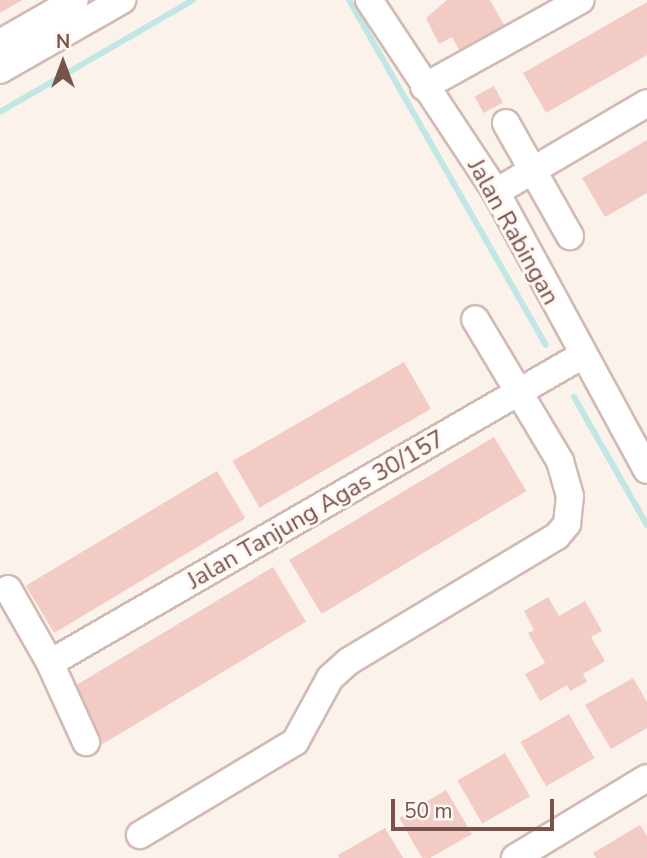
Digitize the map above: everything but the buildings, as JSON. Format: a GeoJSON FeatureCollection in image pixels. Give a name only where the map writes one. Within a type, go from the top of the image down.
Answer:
{"type":"FeatureCollection","features":[{"type":"Feature","properties":{"kind":"street"},"geometry":{"type":"LineString","coordinates":[[0,43],[75,0]]}},
{"type":"Feature","properties":{"kind":"street"},"geometry":{"type":"LineString","coordinates":[[0,70],[122,0]]}},
{"type":"Feature","properties":{"kind":"street","name":"Jalan Rabingan"},"geometry":{"type":"LineString","coordinates":[[369,0],[424,87],[496,192],[581,356],[647,470]]}},
{"type":"Feature","properties":{"kind":"street"},"geometry":{"type":"LineString","coordinates":[[424,87],[581,0]]}},
{"type":"Feature","properties":{"kind":"street"},"geometry":{"type":"LineString","coordinates":[[496,192],[647,103]]}},
{"type":"Feature","properties":{"kind":"street"},"geometry":{"type":"LineString","coordinates":[[506,123],[570,236]]}},
{"type":"Feature","properties":{"kind":"street"},"geometry":{"type":"LineString","coordinates":[[140,835],[295,741],[330,678],[349,661],[556,536],[567,524],[570,496],[560,461],[475,319]]}},
{"type":"Feature","properties":{"kind":"street","name":"Jalan Tanjung Agas 30/157"},"geometry":{"type":"LineString","coordinates":[[50,663],[581,356]]}},
{"type":"Feature","properties":{"kind":"street"},"geometry":{"type":"LineString","coordinates":[[8,589],[50,663],[86,742]]}},
{"type":"Feature","properties":{"kind":"street"},"geometry":{"type":"LineString","coordinates":[[515,858],[647,778]]}},
{"type":"Feature","properties":{"kind":"waterway"},"geometry":{"type":"LineString","coordinates":[[0,112],[193,0]]}},
{"type":"Feature","properties":{"kind":"waterway"},"geometry":{"type":"LineString","coordinates":[[349,0],[546,345]]}},
{"type":"Feature","properties":{"kind":"waterway"},"geometry":{"type":"LineString","coordinates":[[574,397],[647,525]]}}]}
